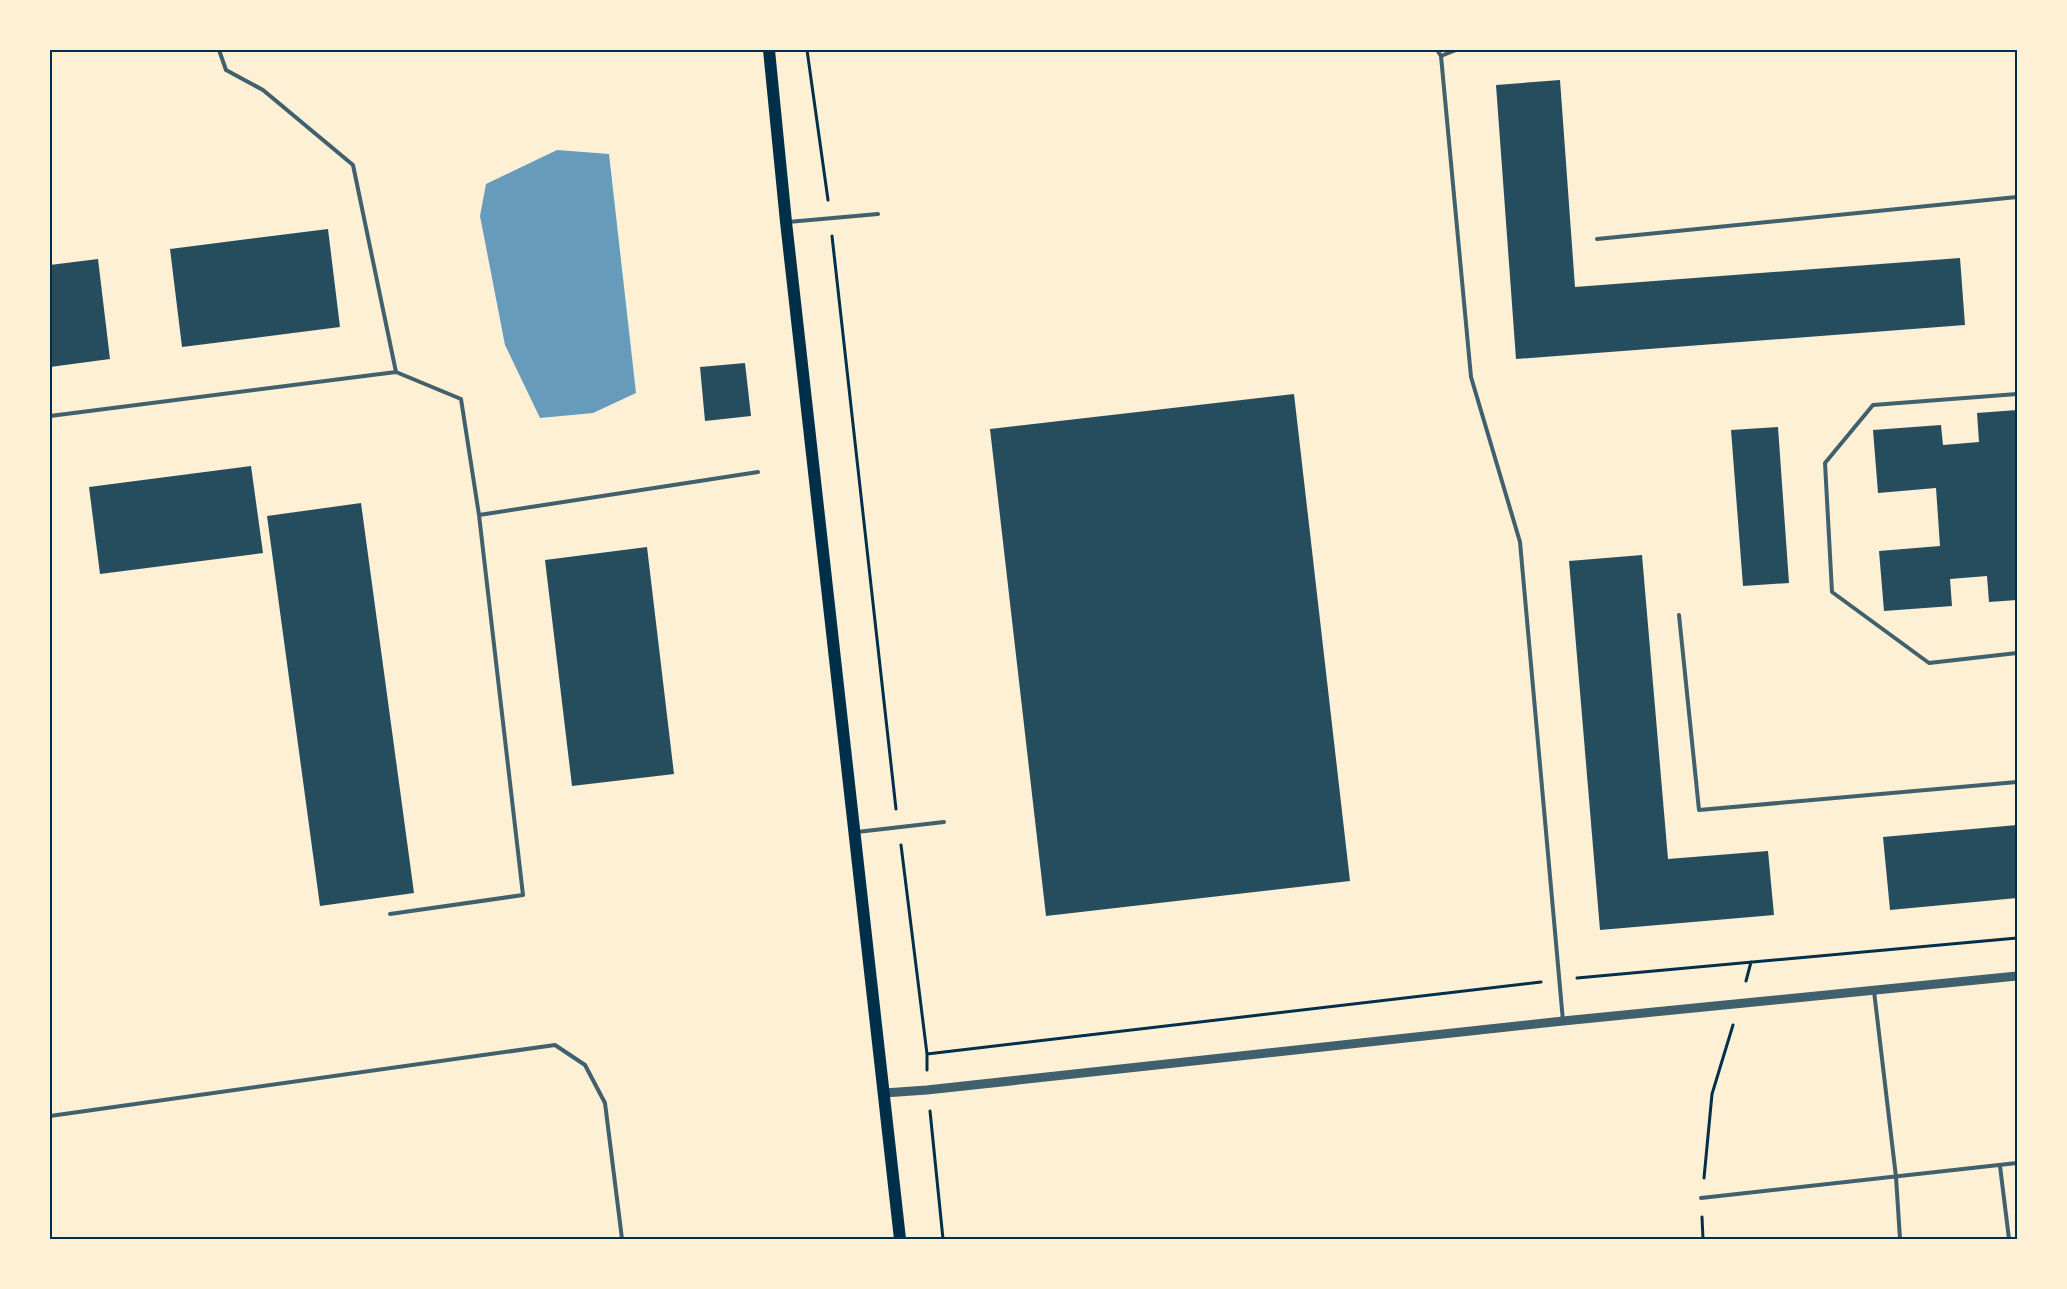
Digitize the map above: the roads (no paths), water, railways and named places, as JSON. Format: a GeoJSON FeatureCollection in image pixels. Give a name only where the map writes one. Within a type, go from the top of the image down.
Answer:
{"type":"FeatureCollection","features":[{"type":"Feature","properties":{"kind":"main road"},"geometry":{"type":"LineString","coordinates":[[769,50],[786,222],[900,1239]]}},
{"type":"Feature","properties":{"kind":"street"},"geometry":{"type":"LineString","coordinates":[[884,1092],[927,1090],[1563,1021],[2017,976]]}},
{"type":"Feature","properties":{"kind":"lane"},"geometry":{"type":"LineString","coordinates":[[219,50],[226,70],[263,90],[353,165],[396,372]]}},
{"type":"Feature","properties":{"kind":"lane"},"geometry":{"type":"LineString","coordinates":[[1437,50],[1441,56],[1471,377],[1520,542],[1563,1021]]}},
{"type":"Feature","properties":{"kind":"lane"},"geometry":{"type":"LineString","coordinates":[[1441,56],[1456,50]]}},
{"type":"Feature","properties":{"kind":"lane"},"geometry":{"type":"LineString","coordinates":[[1597,239],[2017,197]]}},
{"type":"Feature","properties":{"kind":"lane"},"geometry":{"type":"LineString","coordinates":[[786,222],[878,214]]}},
{"type":"Feature","properties":{"kind":"lane"},"geometry":{"type":"LineString","coordinates":[[50,416],[396,372],[461,399],[479,515],[523,895],[390,914]]}},
{"type":"Feature","properties":{"kind":"lane"},"geometry":{"type":"LineString","coordinates":[[2017,394],[1873,405],[1825,462],[1832,592],[1929,663],[2017,653]]}},
{"type":"Feature","properties":{"kind":"lane"},"geometry":{"type":"LineString","coordinates":[[479,515],[758,472]]}},
{"type":"Feature","properties":{"kind":"lane"},"geometry":{"type":"LineString","coordinates":[[1679,615],[1699,810],[2017,782]]}},
{"type":"Feature","properties":{"kind":"lane"},"geometry":{"type":"LineString","coordinates":[[855,833],[944,822]]}},
{"type":"Feature","properties":{"kind":"lane"},"geometry":{"type":"LineString","coordinates":[[1874,991],[1896,1177],[1900,1239]]}},
{"type":"Feature","properties":{"kind":"lane"},"geometry":{"type":"LineString","coordinates":[[50,1116],[555,1045],[585,1065],[605,1103],[622,1239]]}},
{"type":"Feature","properties":{"kind":"lane"},"geometry":{"type":"LineString","coordinates":[[1702,1198],[2017,1164]]}},
{"type":"Feature","properties":{"kind":"lane"},"geometry":{"type":"LineString","coordinates":[[2000,1166],[2009,1239]]}},
{"type":"Feature","properties":{"kind":"water"},"geometry":{"type":"Polygon","coordinates":[[[557,150],[609,154],[636,393],[593,413],[540,418],[505,345],[480,216],[486,184],[557,150]]]}}]}
